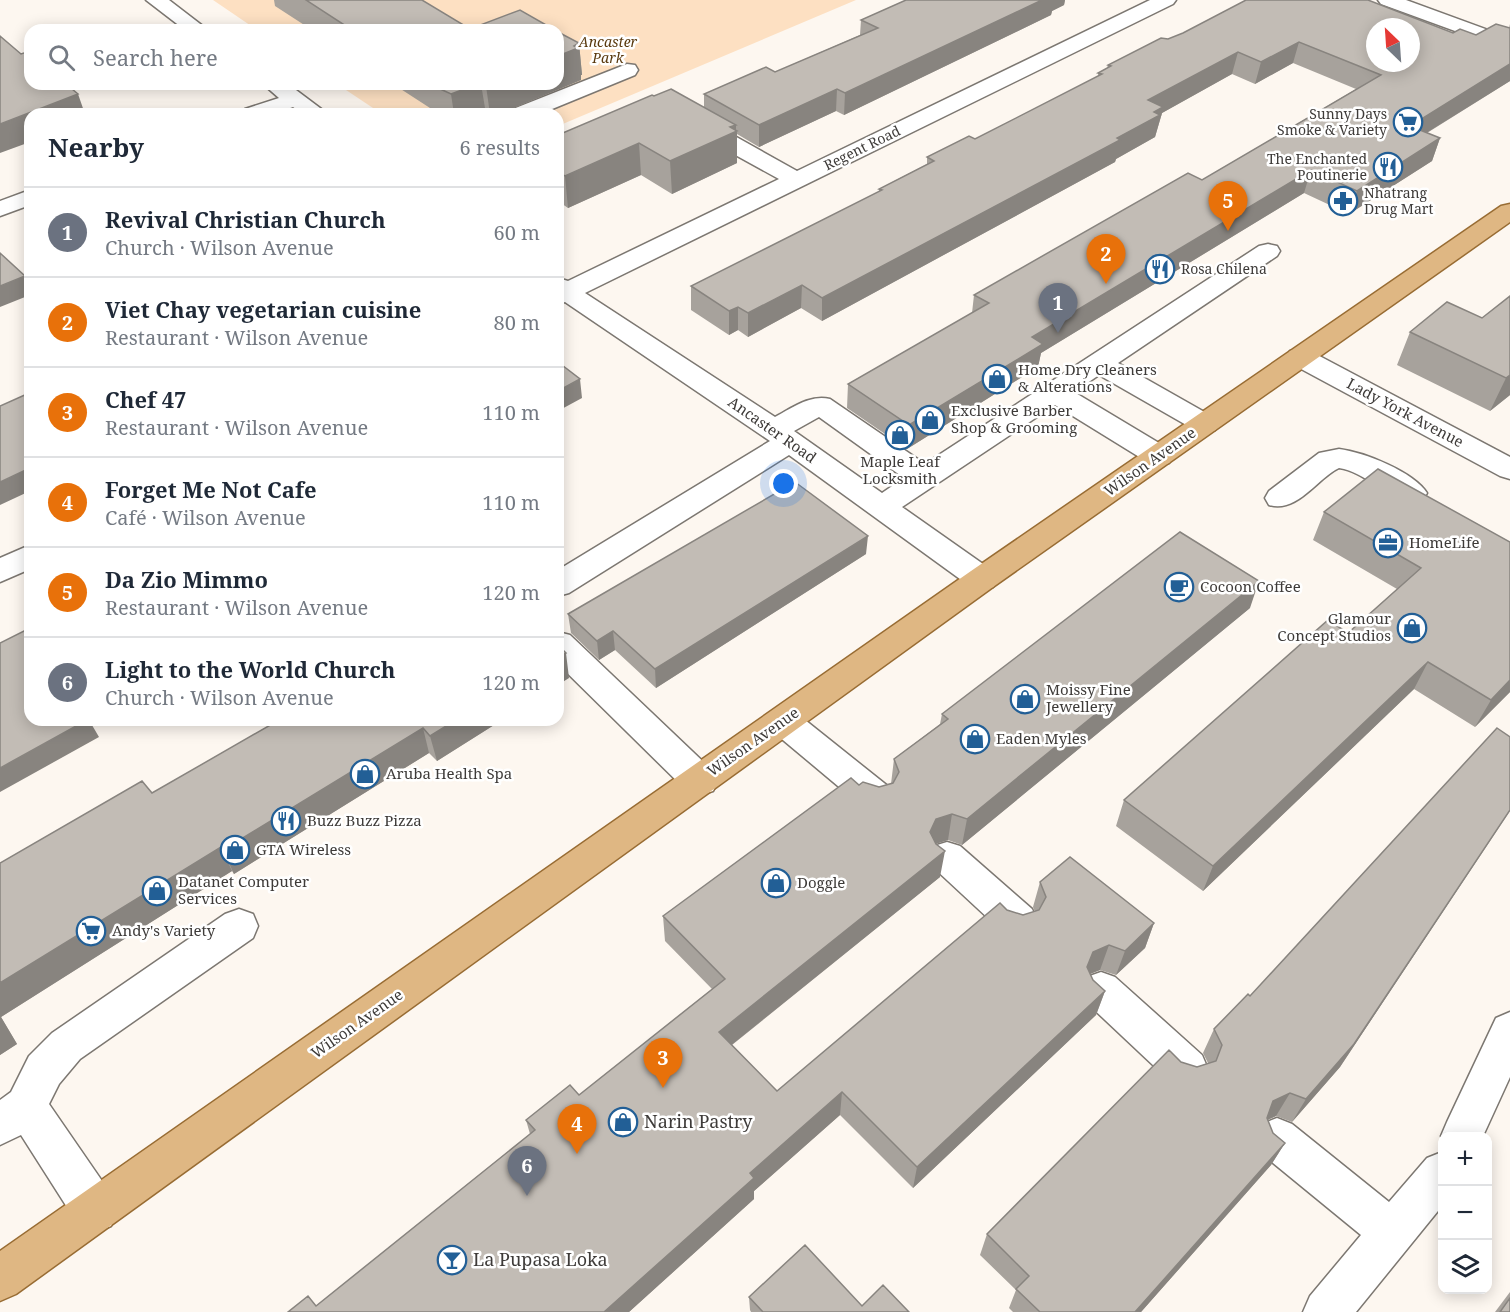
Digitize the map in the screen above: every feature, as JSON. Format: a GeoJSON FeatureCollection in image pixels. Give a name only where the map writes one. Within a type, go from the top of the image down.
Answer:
{"type":"FeatureCollection","features":[{"type":"Feature","properties":{"kind":"main road","name":"Wilson Avenue"},"geometry":{"type":"LineString","coordinates":[[0,1278],[982,579],[1510,211]]}},
{"type":"Feature","properties":{"kind":"street"},"geometry":{"type":"LineString","coordinates":[[156,0],[190,24]]}},
{"type":"Feature","properties":{"kind":"street"},"geometry":{"type":"LineString","coordinates":[[1388,0],[1510,45]]}},
{"type":"Feature","properties":{"kind":"street","name":"Regent Road"},"geometry":{"type":"LineString","coordinates":[[564,290],[797,180],[1161,1]]}},
{"type":"Feature","properties":{"kind":"street"},"geometry":{"type":"LineString","coordinates":[[535,108],[627,70]]}},
{"type":"Feature","properties":{"kind":"street"},"geometry":{"type":"LineString","coordinates":[[283,90],[309,108]]}},
{"type":"Feature","properties":{"kind":"street"},"geometry":{"type":"LineString","coordinates":[[270,108],[296,99]]}},
{"type":"Feature","properties":{"kind":"street"},"geometry":{"type":"LineString","coordinates":[[684,116],[797,180]]}},
{"type":"Feature","properties":{"kind":"street"},"geometry":{"type":"LineString","coordinates":[[0,209],[24,199]]}},
{"type":"Feature","properties":{"kind":"street"},"geometry":{"type":"LineString","coordinates":[[881,507],[1268,251]]}},
{"type":"Feature","properties":{"kind":"street","name":"Ancaster Road"},"geometry":{"type":"LineString","coordinates":[[564,293],[781,436],[982,579]]}},
{"type":"Feature","properties":{"kind":"street","name":"Lady York Avenue"},"geometry":{"type":"LineString","coordinates":[[1300,357],[1510,470]]}},
{"type":"Feature","properties":{"kind":"street"},"geometry":{"type":"LineString","coordinates":[[1098,363],[1205,424]]}},
{"type":"Feature","properties":{"kind":"street"},"geometry":{"type":"LineString","coordinates":[[1053,392],[1159,456]]}},
{"type":"Feature","properties":{"kind":"street"},"geometry":{"type":"LineString","coordinates":[[564,581],[781,436],[830,399],[925,478]]}},
{"type":"Feature","properties":{"kind":"street"},"geometry":{"type":"LineString","coordinates":[[1280,498],[1329,460],[1338,458],[1360,464],[1440,509]]}},
{"type":"Feature","properties":{"kind":"street"},"geometry":{"type":"LineString","coordinates":[[0,571],[24,559]]}},
{"type":"Feature","properties":{"kind":"street"},"geometry":{"type":"LineString","coordinates":[[564,650],[700,781]]}},
{"type":"Feature","properties":{"kind":"street"},"geometry":{"type":"LineString","coordinates":[[783,721],[876,797]]}},
{"type":"Feature","properties":{"kind":"street"},"geometry":{"type":"LineString","coordinates":[[947,857],[1018,921]]}},
{"type":"Feature","properties":{"kind":"street"},"geometry":{"type":"LineString","coordinates":[[95,1210],[13,1116],[44,1070],[66,1046],[239,926]]}},
{"type":"Feature","properties":{"kind":"street"},"geometry":{"type":"LineString","coordinates":[[1101,990],[1187,1069]]}},
{"type":"Feature","properties":{"kind":"street"},"geometry":{"type":"LineString","coordinates":[[1464,1132],[1510,1031]]}},
{"type":"Feature","properties":{"kind":"street"},"geometry":{"type":"LineString","coordinates":[[1277,1139],[1392,1232]]}},
{"type":"Feature","properties":{"kind":"street"},"geometry":{"type":"LineString","coordinates":[[1326,1312],[1438,1179]]}},
{"type":"Feature","properties":{"kind":"green space","name":"Ancaster Park"},"geometry":{"type":"Polygon","coordinates":[[[213,0],[856,0],[564,123],[564,108],[373,108],[346,90],[564,90],[564,24],[248,24],[213,0]]]}},
{"type":"Feature","properties":{"kind":"building"},"geometry":{"type":"Polygon","coordinates":[[[306,0],[422,0],[462,24],[343,24],[306,0]]]}},
{"type":"Feature","properties":{"kind":"building"},"geometry":{"type":"Polygon","coordinates":[[[906,0],[1042,0],[845,93],[837,89],[759,125],[704,94],[766,67],[775,72],[878,28],[861,20],[906,0]]]}},
{"type":"Feature","properties":{"kind":"building"},"geometry":{"type":"Polygon","coordinates":[[[1246,0],[1368,0],[1414,18],[1366,18],[1366,69],[1299,42],[1261,62],[1238,52],[1148,100],[1163,107],[1154,112],[1160,115],[1117,138],[1120,140],[822,298],[802,285],[748,313],[738,307],[729,311],[691,286],[882,190],[879,189],[934,161],[927,157],[969,136],[975,139],[1102,74],[1098,73],[1111,66],[1108,65],[1161,38],[1168,39],[1246,0]]]}},
{"type":"Feature","properties":{"kind":"building"},"geometry":{"type":"Polygon","coordinates":[[[520,10],[544,24],[483,24],[520,10]]]}},
{"type":"Feature","properties":{"kind":"building"},"geometry":{"type":"Polygon","coordinates":[[[1420,20],[1453,33],[1460,29],[1476,35],[1496,24],[1510,28],[1510,64],[1410,126],[1440,138],[1357,191],[1311,170],[1032,337],[1043,344],[909,425],[848,384],[989,303],[974,295],[1188,173],[1202,180],[1381,75],[1374,72],[1420,72],[1420,20]]]}},
{"type":"Feature","properties":{"kind":"building"},"geometry":{"type":"Polygon","coordinates":[[[564,35],[579,43],[574,46],[578,48],[564,54],[564,35]]]}},
{"type":"Feature","properties":{"kind":"building"},"geometry":{"type":"Polygon","coordinates":[[[0,36],[21,54],[24,53],[24,90],[73,90],[78,94],[42,108],[24,108],[24,115],[0,124],[0,36]]]}},
{"type":"Feature","properties":{"kind":"building"},"geometry":{"type":"Polygon","coordinates":[[[671,89],[736,125],[730,127],[737,131],[670,161],[639,143],[564,175],[564,132],[671,89]]]}},
{"type":"Feature","properties":{"kind":"building"},"geometry":{"type":"Polygon","coordinates":[[[442,90],[462,90],[451,94],[442,90]]]}},
{"type":"Feature","properties":{"kind":"building"},"geometry":{"type":"Polygon","coordinates":[[[0,253],[24,276],[0,286],[0,253]]]}},
{"type":"Feature","properties":{"kind":"building"},"geometry":{"type":"Polygon","coordinates":[[[1510,296],[1510,375],[1506,378],[1410,332],[1447,302],[1482,318],[1510,296]]]}},
{"type":"Feature","properties":{"kind":"building"},"geometry":{"type":"Polygon","coordinates":[[[564,367],[580,379],[564,388],[564,367]]]}},
{"type":"Feature","properties":{"kind":"building"},"geometry":{"type":"Polygon","coordinates":[[[24,395],[24,471],[0,482],[0,406],[24,395]]]}},
{"type":"Feature","properties":{"kind":"building"},"geometry":{"type":"Polygon","coordinates":[[[1378,469],[1510,542],[1510,680],[1491,700],[1428,662],[1213,866],[1124,800],[1328,620],[1348,633],[1421,568],[1324,512],[1378,469]]]}},
{"type":"Feature","properties":{"kind":"building"},"geometry":{"type":"Polygon","coordinates":[[[795,482],[868,536],[655,669],[613,631],[597,641],[568,614],[795,482]]]}},
{"type":"Feature","properties":{"kind":"building"},"geometry":{"type":"Polygon","coordinates":[[[1180,532],[1259,581],[967,819],[952,814],[936,819],[930,832],[936,844],[945,851],[719,1032],[777,1091],[1000,903],[1007,910],[1023,915],[1039,910],[1046,897],[1040,882],[1070,857],[1154,923],[1125,951],[1109,945],[1093,952],[1087,967],[1093,980],[1105,991],[917,1167],[842,1092],[750,1173],[754,1178],[604,1312],[288,1312],[308,1296],[316,1306],[535,1130],[526,1120],[570,1085],[579,1095],[725,979],[663,916],[851,778],[859,785],[863,782],[879,787],[893,783],[899,772],[894,759],[948,719],[942,714],[1180,532]]]}},
{"type":"Feature","properties":{"kind":"building"},"geometry":{"type":"Polygon","coordinates":[[[24,631],[24,726],[76,726],[0,768],[0,643],[24,631]]]}},
{"type":"Feature","properties":{"kind":"building"},"geometry":{"type":"Polygon","coordinates":[[[269,726],[446,726],[430,736],[423,728],[223,850],[221,847],[0,983],[0,863],[142,781],[152,793],[269,726]]]}},
{"type":"Feature","properties":{"kind":"building"},"geometry":{"type":"Polygon","coordinates":[[[1497,728],[1510,737],[1510,810],[1354,1044],[1306,1099],[1290,1093],[1273,1101],[1267,1118],[1273,1133],[1285,1143],[1135,1312],[1040,1312],[1016,1289],[1029,1276],[987,1234],[1169,1050],[1181,1062],[1197,1067],[1216,1061],[1222,1045],[1214,1029],[1248,994],[1250,996],[1497,728]]]}},
{"type":"Feature","properties":{"kind":"building"},"geometry":{"type":"Polygon","coordinates":[[[805,1245],[862,1306],[883,1285],[909,1312],[763,1312],[749,1297],[805,1245]]]}},
{"type":"Feature","properties":{"kind":"building"},"geometry":{"type":"Polygon","coordinates":[[[1510,1298],[1510,1312],[1500,1312],[1510,1298]]]}},
{"type":"Feature","properties":{"kind":"place","name":"Sunny Days Smoke & Variety"},"geometry":{"type":"Point","coordinates":[1408,122]}},
{"type":"Feature","properties":{"kind":"place","name":"The Enchanted Poutinerie"},"geometry":{"type":"Point","coordinates":[1388,167]}},
{"type":"Feature","properties":{"kind":"place","name":"Nhatrang Drug Mart"},"geometry":{"type":"Point","coordinates":[1343,201]}},
{"type":"Feature","properties":{"kind":"place","name":"Da Zio Mimmo"},"geometry":{"type":"Point","coordinates":[1228,231]}},
{"type":"Feature","properties":{"kind":"place","name":"Rosa Chilena"},"geometry":{"type":"Point","coordinates":[1160,269]}},
{"type":"Feature","properties":{"kind":"place","name":"Viet Chay vegetarian cuisine"},"geometry":{"type":"Point","coordinates":[1106,284]}},
{"type":"Feature","properties":{"kind":"place","name":"Revival Christian Church"},"geometry":{"type":"Point","coordinates":[1058,333]}},
{"type":"Feature","properties":{"kind":"place","name":"Home Dry Cleaners & Alterations"},"geometry":{"type":"Point","coordinates":[997,379]}},
{"type":"Feature","properties":{"kind":"place","name":"Exclusive Barber Shop & Grooming"},"geometry":{"type":"Point","coordinates":[930,420]}},
{"type":"Feature","properties":{"kind":"place","name":"Maple Leaf Locksmith"},"geometry":{"type":"Point","coordinates":[900,435]}},
{"type":"Feature","properties":{"kind":"place","name":"HomeLife"},"geometry":{"type":"Point","coordinates":[1388,543]}},
{"type":"Feature","properties":{"kind":"place","name":"Cocoon Coffee"},"geometry":{"type":"Point","coordinates":[1179,587]}},
{"type":"Feature","properties":{"kind":"place","name":"Glamour Concept Studios"},"geometry":{"type":"Point","coordinates":[1412,628]}},
{"type":"Feature","properties":{"kind":"place","name":"Moissy Fine Jewellery"},"geometry":{"type":"Point","coordinates":[1025,699]}},
{"type":"Feature","properties":{"kind":"place","name":"Eaden Myles"},"geometry":{"type":"Point","coordinates":[975,739]}},
{"type":"Feature","properties":{"kind":"place","name":"Aruba Health Spa"},"geometry":{"type":"Point","coordinates":[365,774]}},
{"type":"Feature","properties":{"kind":"place","name":"Buzz Buzz Pizza"},"geometry":{"type":"Point","coordinates":[286,821]}},
{"type":"Feature","properties":{"kind":"place","name":"GTA Wireless"},"geometry":{"type":"Point","coordinates":[235,850]}},
{"type":"Feature","properties":{"kind":"place","name":"Doggle"},"geometry":{"type":"Point","coordinates":[776,883]}},
{"type":"Feature","properties":{"kind":"place","name":"Datanet Computer Services"},"geometry":{"type":"Point","coordinates":[157,891]}},
{"type":"Feature","properties":{"kind":"place","name":"Andy's Variety"},"geometry":{"type":"Point","coordinates":[91,931]}},
{"type":"Feature","properties":{"kind":"place","name":"Chef 47"},"geometry":{"type":"Point","coordinates":[663,1088]}},
{"type":"Feature","properties":{"kind":"place","name":"Narin Pastry"},"geometry":{"type":"Point","coordinates":[623,1122]}},
{"type":"Feature","properties":{"kind":"place","name":"Forget Me Not Cafe"},"geometry":{"type":"Point","coordinates":[577,1154]}},
{"type":"Feature","properties":{"kind":"place","name":"Light to the World Church"},"geometry":{"type":"Point","coordinates":[527,1196]}},
{"type":"Feature","properties":{"kind":"place","name":"La Pupasa Loka"},"geometry":{"type":"Point","coordinates":[452,1260]}}]}
